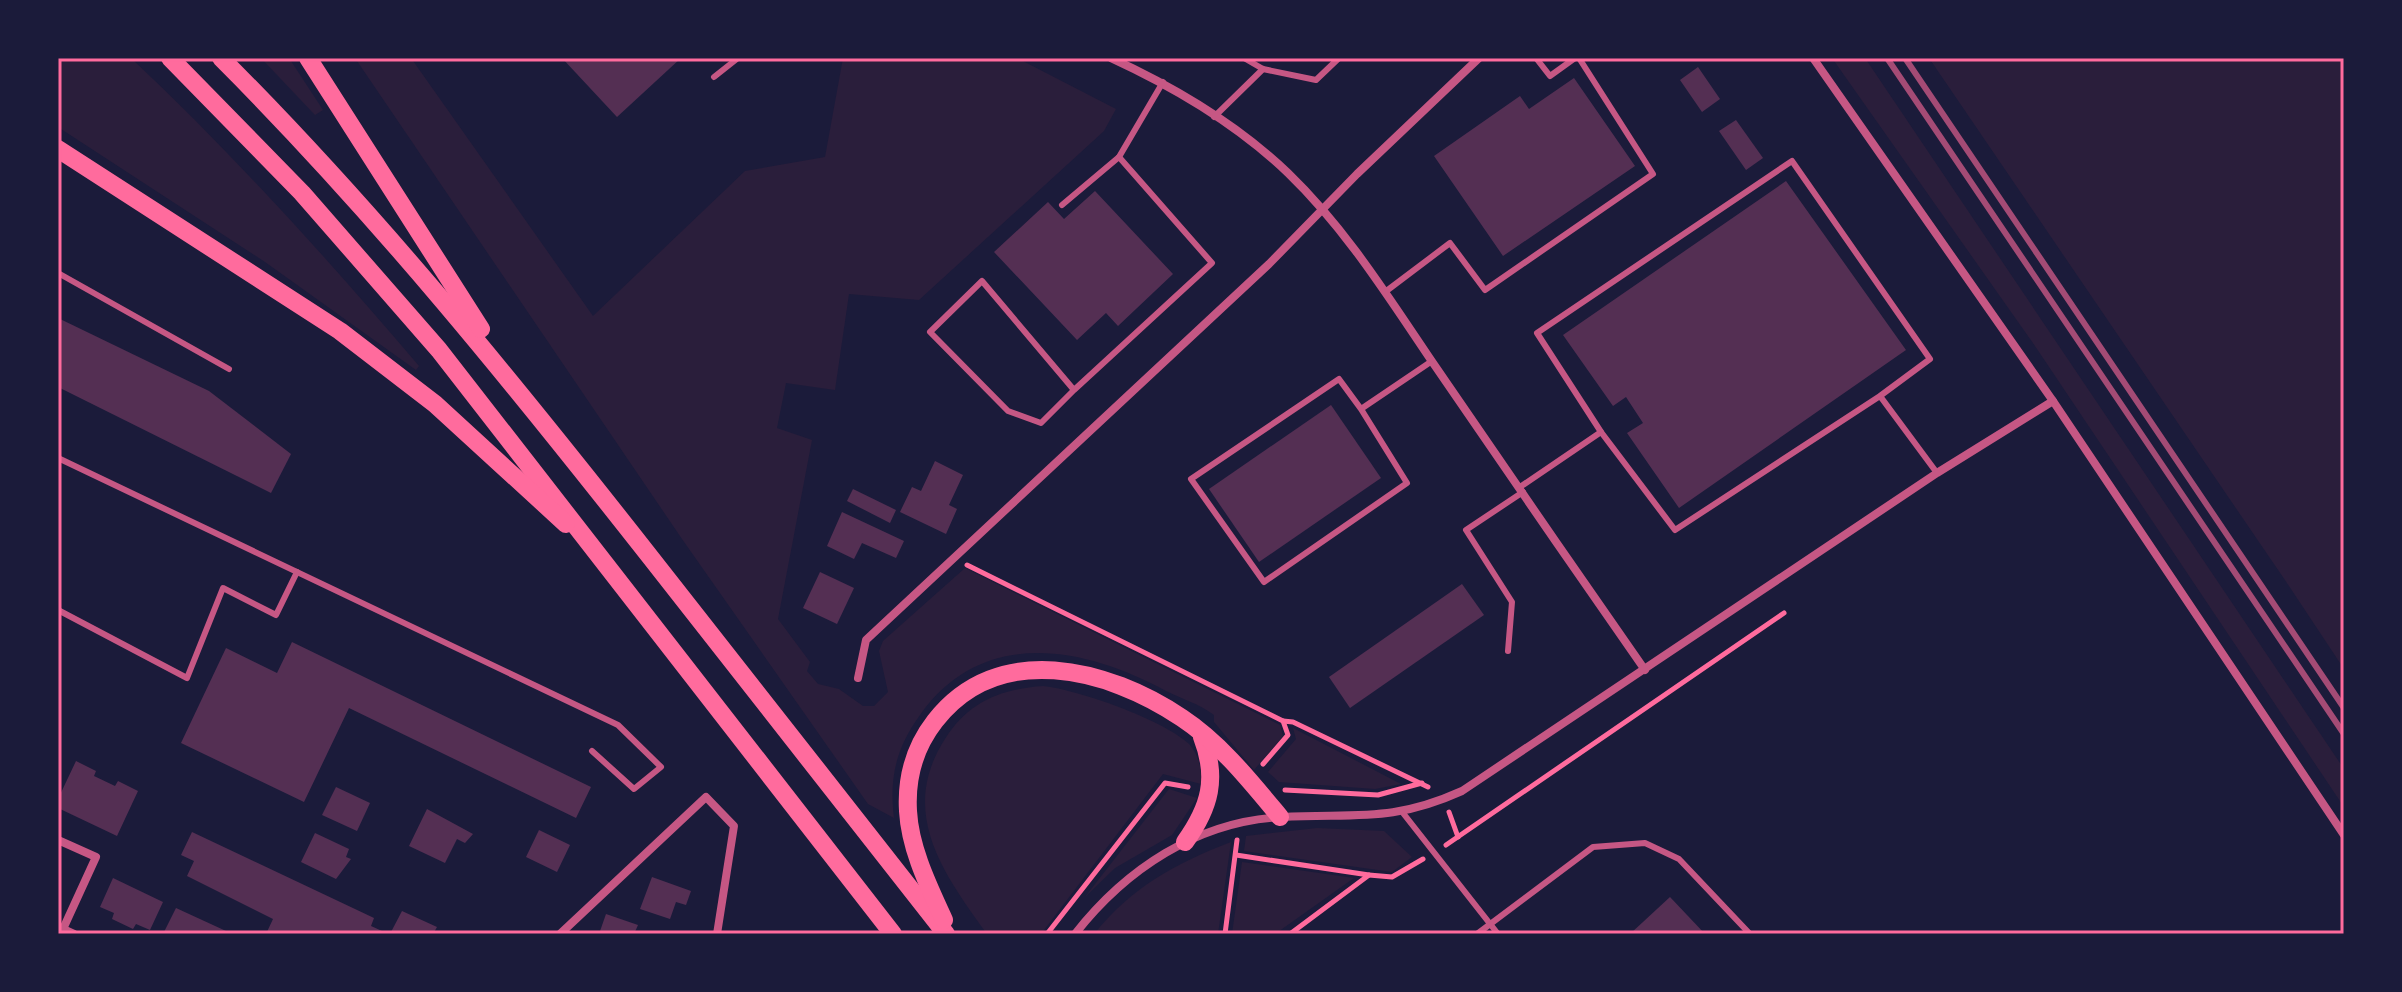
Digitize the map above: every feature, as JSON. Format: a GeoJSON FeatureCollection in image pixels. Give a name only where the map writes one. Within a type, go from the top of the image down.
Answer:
{"type":"FeatureCollection","features":[{"type":"Feature","properties":{"kind":"highway"},"geometry":{"type":"LineString","coordinates":[[170,58],[373,271],[505,431],[893,934]]}},
{"type":"Feature","properties":{"kind":"highway"},"geometry":{"type":"LineString","coordinates":[[221,58],[329,170],[523,395],[948,934]]}},
{"type":"Feature","properties":{"kind":"highway"},"geometry":{"type":"LineString","coordinates":[[308,58],[523,395]]}},
{"type":"Feature","properties":{"kind":"highway"},"geometry":{"type":"LineString","coordinates":[[58,149],[340,331],[435,404],[598,552]]}},
{"type":"Feature","properties":{"kind":"highway"},"geometry":{"type":"LineString","coordinates":[[948,934],[913,843],[908,786],[919,746],[951,702],[1001,674],[1039,668],[1063,669],[1125,689],[1164,707],[1200,731],[1280,817]]}},
{"type":"Feature","properties":{"kind":"highway"},"geometry":{"type":"LineString","coordinates":[[1185,842],[1199,822],[1211,792],[1210,756],[1200,731]]}},
{"type":"Feature","properties":{"kind":"street"},"geometry":{"type":"LineString","coordinates":[[1111,58],[1163,82],[1266,154],[1324,210],[1385,292],[1645,670]]}},
{"type":"Feature","properties":{"kind":"street"},"geometry":{"type":"LineString","coordinates":[[858,678],[866,640],[956,560],[1479,58]]}},
{"type":"Feature","properties":{"kind":"street"},"geometry":{"type":"LineString","coordinates":[[1813,58],[2053,401],[2344,835]]}},
{"type":"Feature","properties":{"kind":"street"},"geometry":{"type":"LineString","coordinates":[[1075,934],[1103,898],[1141,868],[1185,842],[1238,824],[1280,817],[1403,813],[1444,799],[1490,773],[1937,473],[2053,401]]}},
{"type":"Feature","properties":{"kind":"street"},"geometry":{"type":"LineString","coordinates":[[560,934],[706,797],[734,826],[717,934]]}},
{"type":"Feature","properties":{"kind":"street"},"geometry":{"type":"LineString","coordinates":[[58,840],[96,857],[60,928],[74,934]]}},
{"type":"Feature","properties":{"kind":"lane"},"geometry":{"type":"LineString","coordinates":[[714,77],[738,58]]}},
{"type":"Feature","properties":{"kind":"lane"},"geometry":{"type":"LineString","coordinates":[[1244,58],[1263,69],[1316,80],[1339,58]]}},
{"type":"Feature","properties":{"kind":"lane"},"geometry":{"type":"LineString","coordinates":[[1385,292],[1450,243],[1485,290],[1653,174],[1577,58],[1550,76],[1536,58]]}},
{"type":"Feature","properties":{"kind":"lane"},"geometry":{"type":"LineString","coordinates":[[1214,118],[1263,69]]}},
{"type":"Feature","properties":{"kind":"lane"},"geometry":{"type":"LineString","coordinates":[[1062,205],[1119,157],[1163,82]]}},
{"type":"Feature","properties":{"kind":"lane"},"geometry":{"type":"LineString","coordinates":[[1074,390],[982,281],[930,332],[1008,411],[1041,423],[1212,263],[1119,157]]}},
{"type":"Feature","properties":{"kind":"lane"},"geometry":{"type":"LineString","coordinates":[[1792,161],[1930,359],[1880,396],[1675,530],[1601,432],[1537,333],[1792,161]]}},
{"type":"Feature","properties":{"kind":"lane"},"geometry":{"type":"LineString","coordinates":[[58,273],[229,369]]}},
{"type":"Feature","properties":{"kind":"lane"},"geometry":{"type":"LineString","coordinates":[[1361,409],[1432,361]]}},
{"type":"Feature","properties":{"kind":"lane"},"geometry":{"type":"LineString","coordinates":[[1339,379],[1361,409],[1407,483],[1264,582],[1191,479],[1339,379]]}},
{"type":"Feature","properties":{"kind":"lane"},"geometry":{"type":"LineString","coordinates":[[1880,396],[1937,473]]}},
{"type":"Feature","properties":{"kind":"lane"},"geometry":{"type":"LineString","coordinates":[[1508,651],[1512,602],[1466,530],[1601,432]]}},
{"type":"Feature","properties":{"kind":"lane"},"geometry":{"type":"LineString","coordinates":[[58,458],[618,725],[661,767],[634,789],[592,751]]}},
{"type":"Feature","properties":{"kind":"lane"},"geometry":{"type":"LineString","coordinates":[[58,610],[187,678],[223,588],[276,615],[297,572]]}},
{"type":"Feature","properties":{"kind":"lane"},"geometry":{"type":"LineString","coordinates":[[1403,813],[1498,934]]}},
{"type":"Feature","properties":{"kind":"lane"},"geometry":{"type":"LineString","coordinates":[[1477,934],[1593,847],[1645,843],[1679,859],[1750,934]]}},
{"type":"Feature","properties":{"kind":"path"},"geometry":{"type":"LineString","coordinates":[[956,560],[1283,721],[1293,722],[1423,783],[1444,799],[1458,837]]}},
{"type":"Feature","properties":{"kind":"path"},"geometry":{"type":"LineString","coordinates":[[1236,855],[1392,877],[1458,837],[1784,613]]}},
{"type":"Feature","properties":{"kind":"path"},"geometry":{"type":"LineString","coordinates":[[1248,781],[1288,735],[1283,721]]}},
{"type":"Feature","properties":{"kind":"path"},"geometry":{"type":"LineString","coordinates":[[1047,934],[1165,783],[1211,792]]}},
{"type":"Feature","properties":{"kind":"path"},"geometry":{"type":"LineString","coordinates":[[1283,790],[1378,795],[1423,783]]}},
{"type":"Feature","properties":{"kind":"path"},"geometry":{"type":"LineString","coordinates":[[1225,934],[1238,824]]}},
{"type":"Feature","properties":{"kind":"path"},"geometry":{"type":"LineString","coordinates":[[1290,934],[1369,875]]}},
{"type":"Feature","properties":{"kind":"shaded area"},"geometry":{"type":"Polygon","coordinates":[[[58,58],[131,58],[243,169],[315,247],[419,366],[416,370],[265,262],[58,127],[58,58]]]}},
{"type":"Feature","properties":{"kind":"shaded area"},"geometry":{"type":"Polygon","coordinates":[[[261,58],[289,58],[323,110],[315,115],[261,58]]]}},
{"type":"Feature","properties":{"kind":"shaded area"},"geometry":{"type":"Polygon","coordinates":[[[355,58],[411,58],[593,316],[745,171],[825,157],[843,58],[1017,58],[1116,109],[1104,131],[919,300],[849,294],[835,390],[786,383],[777,428],[812,440],[778,619],[810,662],[807,671],[818,684],[839,689],[863,706],[874,706],[888,692],[879,651],[883,641],[965,568],[1280,725],[1283,736],[1254,770],[1214,722],[1214,715],[1134,676],[1101,663],[1068,656],[1035,653],[1003,657],[973,668],[945,687],[920,715],[905,739],[896,764],[894,818],[868,804],[682,539],[355,58]]]}},
{"type":"Feature","properties":{"kind":"shaded area"},"geometry":{"type":"Polygon","coordinates":[[[1832,58],[1865,58],[2344,769],[2344,807],[2035,346],[1832,58]]]}},
{"type":"Feature","properties":{"kind":"shaded area"},"geometry":{"type":"Polygon","coordinates":[[[1929,58],[2344,58],[2344,669],[2291,589],[1929,58]]]}},
{"type":"Feature","properties":{"kind":"shaded area"},"geometry":{"type":"Polygon","coordinates":[[[1043,686],[1119,707],[1175,734],[1195,752],[1201,784],[1163,774],[1041,934],[987,934],[942,865],[926,817],[926,792],[932,766],[945,739],[964,716],[1000,694],[1043,686]]]}},
{"type":"Feature","properties":{"kind":"shaded area"},"geometry":{"type":"Polygon","coordinates":[[[1293,728],[1401,784],[1375,789],[1279,782],[1268,772],[1296,739],[1293,728]]]}},
{"type":"Feature","properties":{"kind":"shaded area"},"geometry":{"type":"Polygon","coordinates":[[[1169,789],[1197,798],[1172,835],[1115,868],[1085,897],[1169,789]]]}},
{"type":"Feature","properties":{"kind":"shaded area"},"geometry":{"type":"Polygon","coordinates":[[[1317,828],[1384,831],[1412,857],[1392,872],[1244,851],[1246,836],[1317,828]]]}},
{"type":"Feature","properties":{"kind":"shaded area"},"geometry":{"type":"Polygon","coordinates":[[[1231,842],[1218,934],[1094,934],[1124,903],[1156,878],[1231,842]]]}},
{"type":"Feature","properties":{"kind":"shaded area"},"geometry":{"type":"Polygon","coordinates":[[[1242,862],[1354,878],[1275,934],[1232,934],[1242,862]]]}},
{"type":"Feature","properties":{"kind":"building"},"geometry":{"type":"Polygon","coordinates":[[[562,58],[681,58],[617,117],[562,58]]]}},
{"type":"Feature","properties":{"kind":"building"},"geometry":{"type":"Polygon","coordinates":[[[1698,67],[1720,99],[1702,112],[1680,80],[1698,67]]]}},
{"type":"Feature","properties":{"kind":"building"},"geometry":{"type":"Polygon","coordinates":[[[1574,78],[1635,166],[1503,256],[1434,156],[1520,96],[1529,109],[1574,78]]]}},
{"type":"Feature","properties":{"kind":"building"},"geometry":{"type":"Polygon","coordinates":[[[1736,120],[1763,158],[1746,170],[1719,131],[1736,120]]]}},
{"type":"Feature","properties":{"kind":"building"},"geometry":{"type":"Polygon","coordinates":[[[1786,181],[1906,350],[1679,508],[1627,433],[1643,423],[1626,397],[1613,406],[1563,335],[1786,181]]]}},
{"type":"Feature","properties":{"kind":"building"},"geometry":{"type":"Polygon","coordinates":[[[1095,191],[1173,274],[1118,326],[1106,313],[1077,340],[994,252],[1048,202],[1064,219],[1095,191]]]}},
{"type":"Feature","properties":{"kind":"building"},"geometry":{"type":"Polygon","coordinates":[[[58,318],[209,391],[291,454],[271,493],[58,387],[58,318]]]}},
{"type":"Feature","properties":{"kind":"building"},"geometry":{"type":"Polygon","coordinates":[[[1331,405],[1381,478],[1259,562],[1209,489],[1331,405]]]}},
{"type":"Feature","properties":{"kind":"building"},"geometry":{"type":"Polygon","coordinates":[[[935,461],[963,475],[949,505],[957,509],[946,534],[900,512],[912,487],[921,491],[935,461]]]}},
{"type":"Feature","properties":{"kind":"building"},"geometry":{"type":"Polygon","coordinates":[[[853,489],[896,510],[890,523],[847,501],[853,489]]]}},
{"type":"Feature","properties":{"kind":"building"},"geometry":{"type":"Polygon","coordinates":[[[842,512],[904,541],[896,558],[862,543],[854,559],[827,546],[842,512]]]}},
{"type":"Feature","properties":{"kind":"building"},"geometry":{"type":"Polygon","coordinates":[[[820,572],[854,588],[837,624],[803,608],[820,572]]]}},
{"type":"Feature","properties":{"kind":"building"},"geometry":{"type":"Polygon","coordinates":[[[1462,584],[1484,615],[1350,708],[1329,677],[1462,584]]]}},
{"type":"Feature","properties":{"kind":"building"},"geometry":{"type":"Polygon","coordinates":[[[292,642],[591,787],[576,818],[349,708],[304,802],[181,743],[226,648],[277,673],[292,642]]]}},
{"type":"Feature","properties":{"kind":"building"},"geometry":{"type":"Polygon","coordinates":[[[76,761],[96,771],[94,776],[115,786],[118,781],[138,791],[117,836],[58,808],[58,799],[76,761]]]}},
{"type":"Feature","properties":{"kind":"building"},"geometry":{"type":"Polygon","coordinates":[[[336,787],[370,803],[357,831],[322,815],[336,787]]]}},
{"type":"Feature","properties":{"kind":"building"},"geometry":{"type":"Polygon","coordinates":[[[427,809],[473,834],[465,843],[457,839],[445,863],[409,846],[427,809]]]}},
{"type":"Feature","properties":{"kind":"building"},"geometry":{"type":"Polygon","coordinates":[[[539,830],[570,845],[557,872],[526,857],[539,830]]]}},
{"type":"Feature","properties":{"kind":"building"},"geometry":{"type":"Polygon","coordinates":[[[192,832],[374,918],[371,926],[382,931],[380,934],[266,934],[273,919],[187,876],[194,861],[181,855],[192,832]]]}},
{"type":"Feature","properties":{"kind":"building"},"geometry":{"type":"Polygon","coordinates":[[[315,833],[349,849],[346,857],[351,859],[336,879],[301,862],[315,833]]]}},
{"type":"Feature","properties":{"kind":"building"},"geometry":{"type":"Polygon","coordinates":[[[652,877],[691,891],[686,905],[676,902],[670,919],[640,909],[652,877]]]}},
{"type":"Feature","properties":{"kind":"building"},"geometry":{"type":"Polygon","coordinates":[[[113,878],[163,902],[150,930],[136,924],[133,929],[112,919],[114,913],[100,907],[113,878]]]}},
{"type":"Feature","properties":{"kind":"building"},"geometry":{"type":"Polygon","coordinates":[[[1670,897],[1705,934],[1630,934],[1670,897]]]}},
{"type":"Feature","properties":{"kind":"building"},"geometry":{"type":"Polygon","coordinates":[[[176,908],[226,931],[225,934],[163,934],[176,908]]]}},
{"type":"Feature","properties":{"kind":"building"},"geometry":{"type":"Polygon","coordinates":[[[402,911],[437,927],[433,934],[390,934],[402,911]]]}},
{"type":"Feature","properties":{"kind":"building"},"geometry":{"type":"Polygon","coordinates":[[[606,914],[638,925],[634,934],[599,934],[606,914]]]}},
{"type":"Feature","properties":{"kind":"railway"},"geometry":{"type":"LineString","coordinates":[[1887,58],[2344,734]]}},
{"type":"Feature","properties":{"kind":"railway"},"geometry":{"type":"LineString","coordinates":[[1905,58],[2344,708]]}}]}
